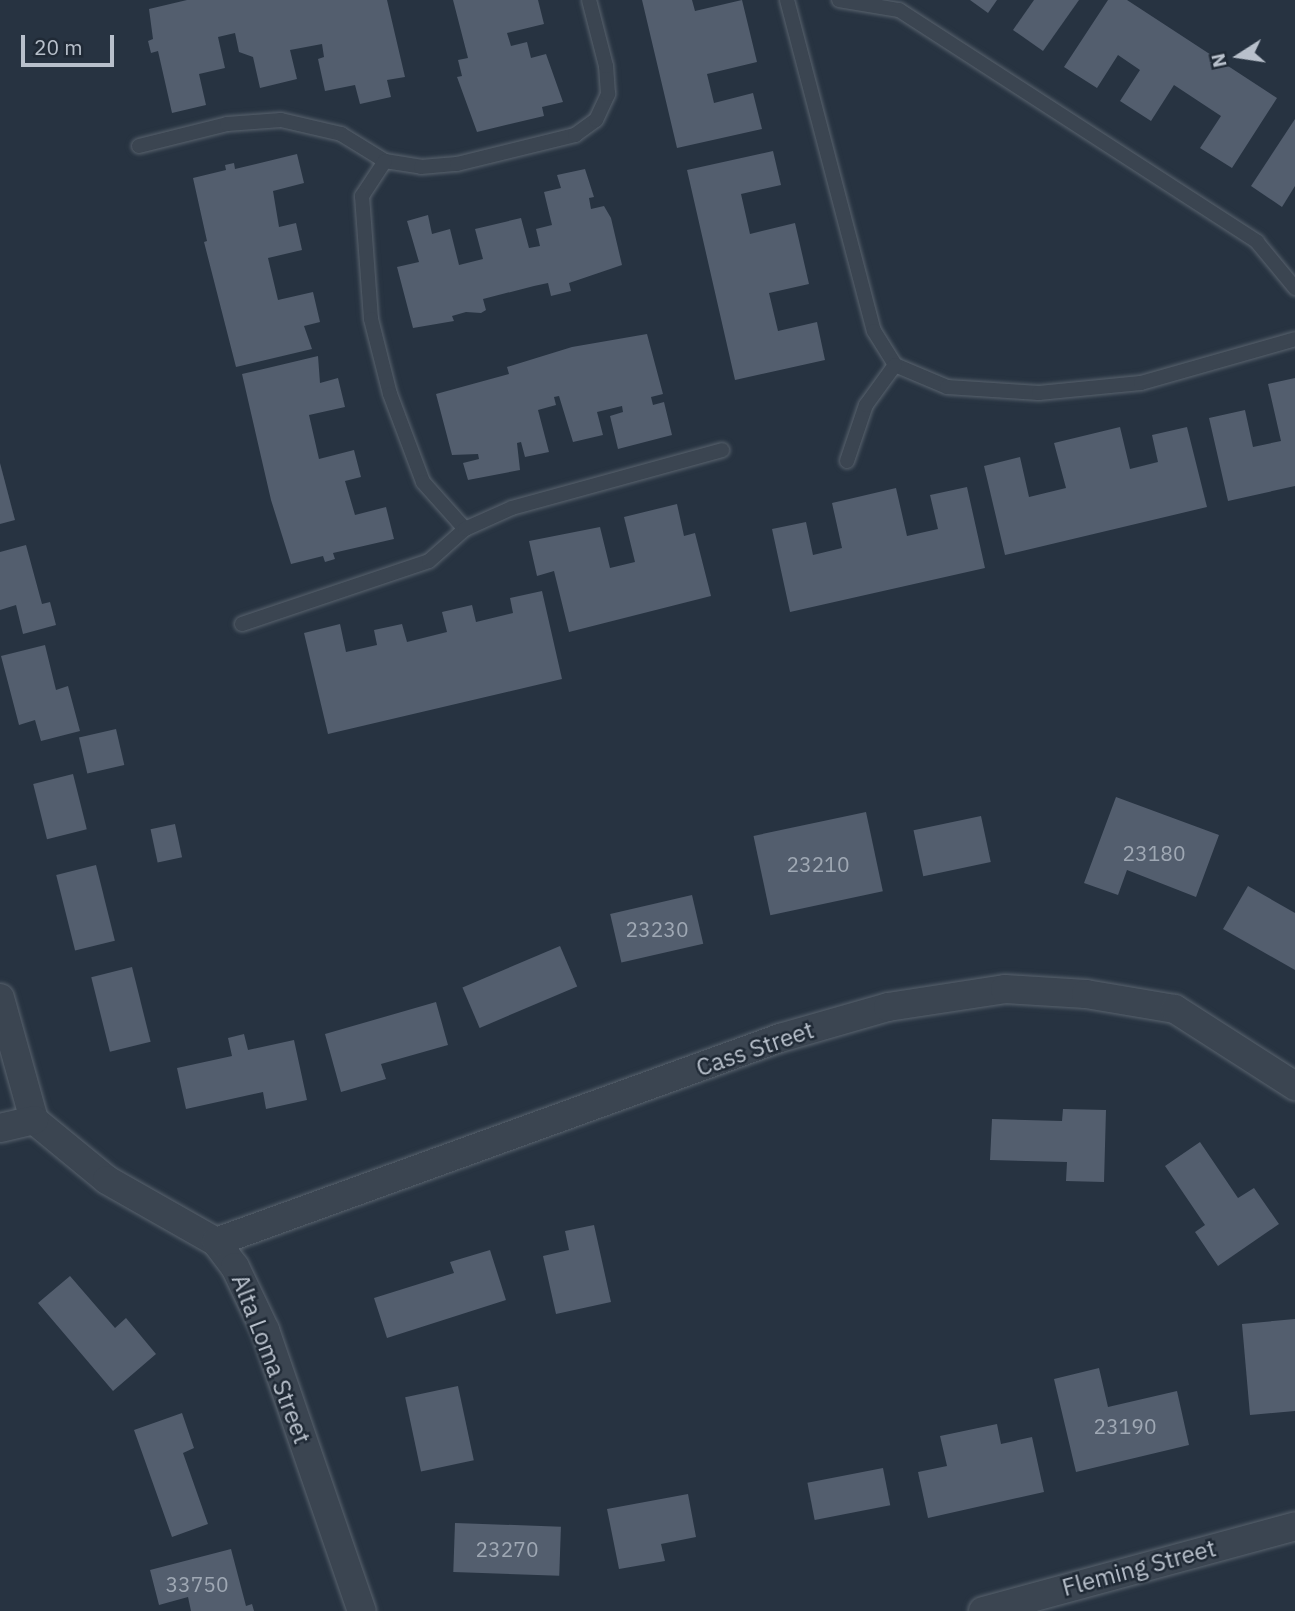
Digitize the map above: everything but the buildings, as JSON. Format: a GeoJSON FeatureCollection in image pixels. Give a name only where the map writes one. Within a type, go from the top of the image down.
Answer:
{"type":"FeatureCollection","features":[{"type":"Feature","properties":{"kind":"street","name":"Cass Street"},"geometry":{"type":"LineString","coordinates":[[216,1242],[780,1038],[888,1007],[1005,989],[1086,994],[1175,1009],[1295,1086]]}},
{"type":"Feature","properties":{"kind":"street"},"geometry":{"type":"LineString","coordinates":[[0,998],[34,1119],[0,1128]]}},
{"type":"Feature","properties":{"kind":"street","name":"Alta Loma Street"},"geometry":{"type":"LineString","coordinates":[[34,1119],[107,1180],[216,1242],[235,1266],[265,1330],[362,1611]]}},
{"type":"Feature","properties":{"kind":"street","name":"Fleming Street"},"geometry":{"type":"LineString","coordinates":[[985,1611],[1295,1526]]}},
{"type":"Feature","properties":{"kind":"lane"},"geometry":{"type":"LineString","coordinates":[[138,146],[227,124],[281,120],[341,134],[385,161],[421,167],[457,164],[585,129],[603,108],[609,80],[589,0]]}},
{"type":"Feature","properties":{"kind":"lane"},"geometry":{"type":"LineString","coordinates":[[787,0],[874,331],[895,365],[947,387],[1040,393],[1141,383],[1295,339]]}},
{"type":"Feature","properties":{"kind":"lane"},"geometry":{"type":"LineString","coordinates":[[839,0],[899,10],[1257,242],[1295,288]]}},
{"type":"Feature","properties":{"kind":"lane"},"geometry":{"type":"LineString","coordinates":[[385,161],[362,197],[371,319],[390,394],[423,482],[465,529]]}},
{"type":"Feature","properties":{"kind":"lane"},"geometry":{"type":"LineString","coordinates":[[847,461],[866,405],[895,365]]}},
{"type":"Feature","properties":{"kind":"lane"},"geometry":{"type":"LineString","coordinates":[[242,624],[429,561],[465,529],[512,508],[722,450]]}}]}
